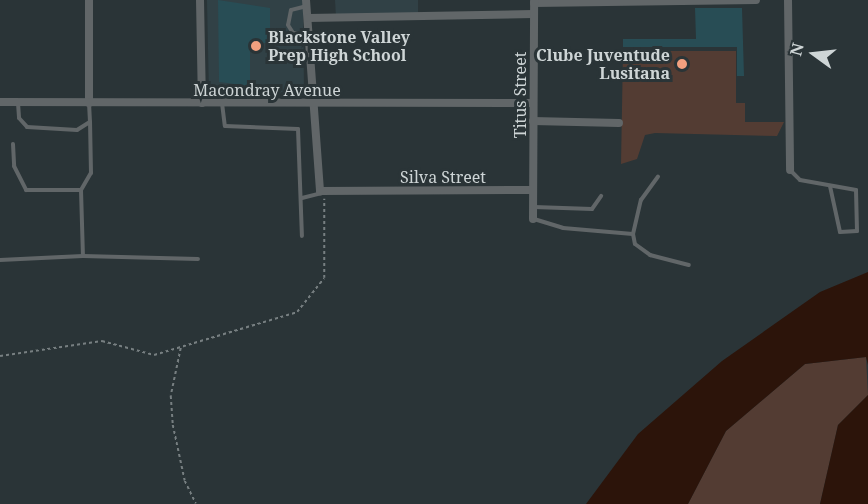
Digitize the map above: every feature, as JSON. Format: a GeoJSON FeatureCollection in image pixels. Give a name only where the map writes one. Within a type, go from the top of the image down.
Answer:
{"type":"FeatureCollection","features":[{"type":"Feature","properties":{"kind":"street"},"geometry":{"type":"LineString","coordinates":[[89,0],[89,103]]}},
{"type":"Feature","properties":{"kind":"street"},"geometry":{"type":"LineString","coordinates":[[200,0],[202,103]]}},
{"type":"Feature","properties":{"kind":"street"},"geometry":{"type":"LineString","coordinates":[[534,1],[756,0]]}},
{"type":"Feature","properties":{"kind":"street"},"geometry":{"type":"LineString","coordinates":[[788,0],[790,170]]}},
{"type":"Feature","properties":{"kind":"street","name":"Titus Street"},"geometry":{"type":"LineString","coordinates":[[533,190],[534,1]]}},
{"type":"Feature","properties":{"kind":"street"},"geometry":{"type":"LineString","coordinates":[[307,3],[317,185],[324,192]]}},
{"type":"Feature","properties":{"kind":"street"},"geometry":{"type":"LineString","coordinates":[[308,18],[533,14]]}},
{"type":"Feature","properties":{"kind":"street","name":"Macondray Avenue"},"geometry":{"type":"LineString","coordinates":[[0,102],[533,103]]}},
{"type":"Feature","properties":{"kind":"street"},"geometry":{"type":"LineString","coordinates":[[533,121],[619,123]]}},
{"type":"Feature","properties":{"kind":"street"},"geometry":{"type":"LineString","coordinates":[[533,190],[533,219]]}},
{"type":"Feature","properties":{"kind":"street","name":"Silva Street"},"geometry":{"type":"LineString","coordinates":[[324,192],[533,190]]}},
{"type":"Feature","properties":{"kind":"lane"},"geometry":{"type":"LineString","coordinates":[[307,3],[291,10],[288,25],[293,33],[309,34]]}},
{"type":"Feature","properties":{"kind":"lane"},"geometry":{"type":"LineString","coordinates":[[18,102],[19,118],[27,127],[77,130],[90,122]]}},
{"type":"Feature","properties":{"kind":"lane"},"geometry":{"type":"LineString","coordinates":[[83,256],[81,190],[91,173],[89,103]]}},
{"type":"Feature","properties":{"kind":"lane"},"geometry":{"type":"LineString","coordinates":[[222,103],[225,126],[298,129],[302,236]]}},
{"type":"Feature","properties":{"kind":"lane"},"geometry":{"type":"LineString","coordinates":[[13,144],[14,166],[26,190],[81,190]]}},
{"type":"Feature","properties":{"kind":"lane"},"geometry":{"type":"LineString","coordinates":[[790,170],[800,180],[856,190],[857,231],[840,232],[830,186]]}},
{"type":"Feature","properties":{"kind":"lane"},"geometry":{"type":"LineString","coordinates":[[658,177],[641,200],[633,234],[635,244],[650,255],[689,265]]}},
{"type":"Feature","properties":{"kind":"lane"},"geometry":{"type":"LineString","coordinates":[[302,198],[324,192]]}},
{"type":"Feature","properties":{"kind":"lane"},"geometry":{"type":"LineString","coordinates":[[533,207],[592,209],[601,196]]}},
{"type":"Feature","properties":{"kind":"lane"},"geometry":{"type":"LineString","coordinates":[[533,219],[563,228],[633,234]]}},
{"type":"Feature","properties":{"kind":"lane"},"geometry":{"type":"LineString","coordinates":[[0,260],[83,256],[198,259]]}},
{"type":"Feature","properties":{"kind":"path"},"geometry":{"type":"LineString","coordinates":[[0,356],[102,341],[143,354],[182,348],[280,319],[307,303],[327,266],[324,192]]}},
{"type":"Feature","properties":{"kind":"path"},"geometry":{"type":"LineString","coordinates":[[182,348],[171,396],[173,425],[185,481],[196,504]]}},
{"type":"Feature","properties":{"kind":"shaded area","name":"Blackstone Valley Prep High School"},"geometry":{"type":"Polygon","coordinates":[[[207,0],[303,0],[304,93],[209,95],[207,0]]]}},
{"type":"Feature","properties":{"kind":"shaded area"},"geometry":{"type":"Polygon","coordinates":[[[335,0],[418,0],[418,14],[336,17],[335,0]]]}},
{"type":"Feature","properties":{"kind":"shaded area"},"geometry":{"type":"Polygon","coordinates":[[[623,51],[736,51],[736,103],[745,103],[745,122],[784,122],[777,136],[655,133],[645,135],[637,159],[621,164],[623,51]]]}},
{"type":"Feature","properties":{"kind":"shaded area"},"geometry":{"type":"Polygon","coordinates":[[[868,272],[868,365],[866,357],[805,364],[726,431],[688,504],[586,504],[638,434],[722,361],[820,292],[868,272]]]}},
{"type":"Feature","properties":{"kind":"shaded area"},"geometry":{"type":"Polygon","coordinates":[[[866,357],[868,395],[838,425],[820,504],[688,504],[726,431],[805,364],[866,357]]]}},
{"type":"Feature","properties":{"kind":"shaded area"},"geometry":{"type":"Polygon","coordinates":[[[868,395],[868,504],[820,504],[838,425],[868,395]]]}},
{"type":"Feature","properties":{"kind":"building"},"geometry":{"type":"Polygon","coordinates":[[[218,0],[270,8],[270,43],[250,43],[250,86],[219,82],[218,0]]]}},
{"type":"Feature","properties":{"kind":"building","name":"Clube Juventude Lusitana"},"geometry":{"type":"Polygon","coordinates":[[[695,8],[742,8],[744,76],[737,76],[737,47],[623,47],[623,39],[696,39],[695,8]]]}},
{"type":"Feature","properties":{"kind":"place","name":"Blackstone Valley Prep High School"},"geometry":{"type":"Point","coordinates":[256,46]}},
{"type":"Feature","properties":{"kind":"place","name":"Clube Juventude Lusitana"},"geometry":{"type":"Point","coordinates":[682,64]}}]}
